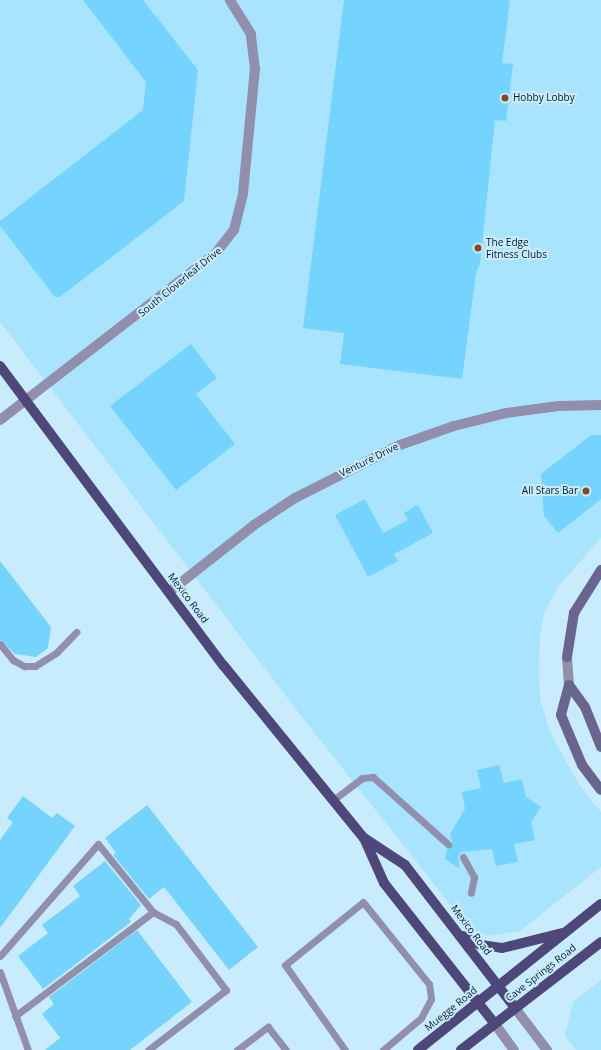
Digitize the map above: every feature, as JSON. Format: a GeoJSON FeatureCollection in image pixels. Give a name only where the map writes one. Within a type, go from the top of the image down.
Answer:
{"type":"FeatureCollection","features":[{"type":"Feature","properties":{"kind":"main road","name":"Mexico Road"},"geometry":{"type":"LineString","coordinates":[[0,366],[27,400],[169,592],[364,838],[384,883],[495,1024]]}},
{"type":"Feature","properties":{"kind":"main road"},"geometry":{"type":"LineString","coordinates":[[567,657],[574,613],[601,570]]}},
{"type":"Feature","properties":{"kind":"main road"},"geometry":{"type":"LineString","coordinates":[[569,684],[585,707],[601,747]]}},
{"type":"Feature","properties":{"kind":"main road"},"geometry":{"type":"LineString","coordinates":[[569,684],[561,715],[579,759],[601,790]]}},
{"type":"Feature","properties":{"kind":"main road","name":"Mexico Road"},"geometry":{"type":"LineString","coordinates":[[364,838],[405,865],[459,933],[515,1008]]}},
{"type":"Feature","properties":{"kind":"main road","name":"Cave Springs Road"},"geometry":{"type":"LineString","coordinates":[[498,986],[601,904]]}},
{"type":"Feature","properties":{"kind":"main road"},"geometry":{"type":"LineString","coordinates":[[459,933],[481,945],[502,948],[566,932]]}},
{"type":"Feature","properties":{"kind":"main road","name":"Cave Springs Road"},"geometry":{"type":"LineString","coordinates":[[495,1024],[601,942]]}},
{"type":"Feature","properties":{"kind":"main road","name":"Muegge Road"},"geometry":{"type":"LineString","coordinates":[[418,1050],[498,986]]}},
{"type":"Feature","properties":{"kind":"main road"},"geometry":{"type":"LineString","coordinates":[[462,1050],[495,1024]]}},
{"type":"Feature","properties":{"kind":"street","name":"South Cloverleaf Drive"},"geometry":{"type":"LineString","coordinates":[[0,420],[215,254],[234,230],[243,193],[255,69],[251,34],[230,0]]}},
{"type":"Feature","properties":{"kind":"street","name":"Venture Drive"},"geometry":{"type":"LineString","coordinates":[[169,592],[254,525],[295,498],[400,445],[493,415],[559,406],[601,405]]}},
{"type":"Feature","properties":{"kind":"street"},"geometry":{"type":"LineString","coordinates":[[567,657],[569,684]]}},
{"type":"Feature","properties":{"kind":"street","name":"Mexico Road"},"geometry":{"type":"LineString","coordinates":[[515,1008],[546,1050]]}},
{"type":"Feature","properties":{"kind":"street","name":"Mexico Road"},"geometry":{"type":"LineString","coordinates":[[495,1024],[514,1050]]}},
{"type":"Feature","properties":{"kind":"lane"},"geometry":{"type":"LineString","coordinates":[[0,644],[13,660],[24,666],[35,666],[57,652],[76,632]]}},
{"type":"Feature","properties":{"kind":"lane"},"geometry":{"type":"LineString","coordinates":[[333,800],[362,778],[373,777],[448,844]]}},
{"type":"Feature","properties":{"kind":"lane"},"geometry":{"type":"LineString","coordinates":[[0,956],[98,844],[153,912],[176,924],[226,990],[148,1050]]}},
{"type":"Feature","properties":{"kind":"lane"},"geometry":{"type":"LineString","coordinates":[[463,857],[474,877],[471,893]]}},
{"type":"Feature","properties":{"kind":"lane"},"geometry":{"type":"LineString","coordinates":[[345,1050],[285,965],[363,902],[429,984],[431,999],[421,1018],[383,1050]]}},
{"type":"Feature","properties":{"kind":"lane"},"geometry":{"type":"LineString","coordinates":[[15,1016],[153,912]]}},
{"type":"Feature","properties":{"kind":"lane"},"geometry":{"type":"LineString","coordinates":[[0,972],[28,1050]]}},
{"type":"Feature","properties":{"kind":"lane"},"geometry":{"type":"LineString","coordinates":[[237,1050],[268,1027],[286,1050]]}},
{"type":"Feature","properties":{"kind":"shaded area"},"geometry":{"type":"Polygon","coordinates":[[[0,0],[601,0],[601,538],[558,587],[545,611],[540,634],[539,672],[540,699],[550,732],[580,786],[601,812],[601,867],[520,931],[487,936],[472,929],[461,918],[305,721],[0,322],[0,0]]]}},
{"type":"Feature","properties":{"kind":"shaded area"},"geometry":{"type":"Polygon","coordinates":[[[601,980],[601,1050],[576,1050],[565,1036],[573,1002],[601,980]]]}},
{"type":"Feature","properties":{"kind":"building"},"geometry":{"type":"Polygon","coordinates":[[[83,0],[143,0],[198,70],[184,201],[60,297],[55,297],[0,226],[0,221],[143,110],[146,82],[83,0]]]}},
{"type":"Feature","properties":{"kind":"building"},"geometry":{"type":"Polygon","coordinates":[[[344,0],[510,0],[502,63],[513,64],[506,121],[495,120],[480,264],[476,273],[462,379],[340,364],[344,333],[303,328],[344,0]]]}},
{"type":"Feature","properties":{"kind":"building"},"geometry":{"type":"Polygon","coordinates":[[[191,344],[217,378],[196,394],[235,444],[176,490],[110,406],[191,344]]]}},
{"type":"Feature","properties":{"kind":"building"},"geometry":{"type":"Polygon","coordinates":[[[591,435],[601,435],[601,499],[558,533],[544,516],[541,474],[591,435]]]}},
{"type":"Feature","properties":{"kind":"building"},"geometry":{"type":"Polygon","coordinates":[[[365,499],[383,533],[408,520],[404,513],[418,505],[433,533],[394,554],[398,561],[368,577],[335,515],[365,499]]]}},
{"type":"Feature","properties":{"kind":"building"},"geometry":{"type":"Polygon","coordinates":[[[0,561],[51,627],[48,648],[36,657],[15,654],[0,639],[0,561]]]}},
{"type":"Feature","properties":{"kind":"building"},"geometry":{"type":"Polygon","coordinates":[[[499,765],[504,783],[522,779],[526,797],[541,807],[531,822],[535,840],[514,844],[518,862],[496,866],[492,849],[461,852],[458,857],[460,869],[445,859],[447,849],[453,845],[450,834],[465,809],[462,792],[481,788],[477,770],[499,765]]]}},
{"type":"Feature","properties":{"kind":"building"},"geometry":{"type":"Polygon","coordinates":[[[23,796],[52,818],[57,813],[75,826],[0,928],[0,840],[13,822],[7,818],[23,796]]]}},
{"type":"Feature","properties":{"kind":"building"},"geometry":{"type":"Polygon","coordinates":[[[147,805],[258,947],[229,970],[164,887],[149,899],[113,855],[116,853],[105,838],[147,805]]]}},
{"type":"Feature","properties":{"kind":"building"},"geometry":{"type":"Polygon","coordinates":[[[105,861],[141,905],[129,919],[131,922],[43,989],[18,956],[48,933],[42,925],[80,896],[73,886],[105,861]]]}},
{"type":"Feature","properties":{"kind":"building"},"geometry":{"type":"Polygon","coordinates":[[[137,930],[192,1002],[130,1050],[45,1050],[60,1038],[42,1014],[54,1004],[49,997],[137,930]]]}},
{"type":"Feature","properties":{"kind":"place","name":"Hobby Lobby"},"geometry":{"type":"Point","coordinates":[505,98]}},
{"type":"Feature","properties":{"kind":"place","name":"The Edge Fitness Clubs"},"geometry":{"type":"Point","coordinates":[478,248]}},
{"type":"Feature","properties":{"kind":"place","name":"All Stars Bar"},"geometry":{"type":"Point","coordinates":[586,491]}}]}
